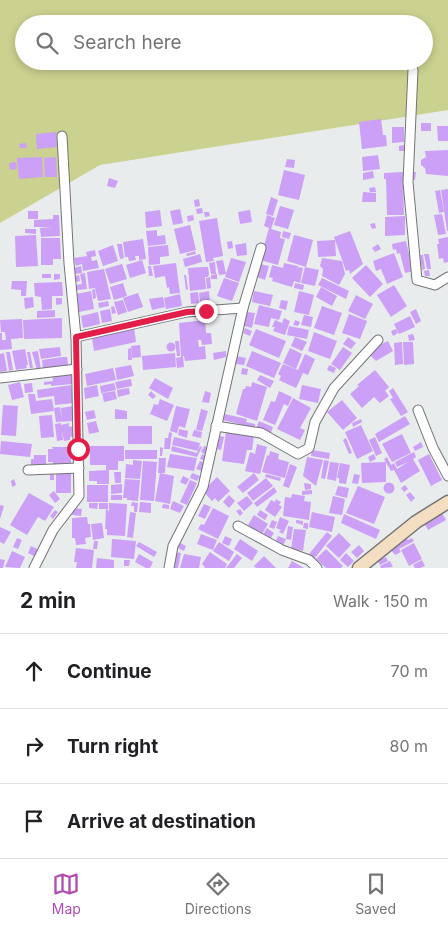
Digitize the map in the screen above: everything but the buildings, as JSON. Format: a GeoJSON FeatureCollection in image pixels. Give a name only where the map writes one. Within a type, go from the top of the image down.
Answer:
{"type":"FeatureCollection","features":[{"type":"Feature","properties":{"kind":"street"},"geometry":{"type":"LineString","coordinates":[[413,70],[408,182],[417,280],[435,285],[448,277]]}},
{"type":"Feature","properties":{"kind":"street"},"geometry":{"type":"LineString","coordinates":[[34,568],[53,530],[79,496],[76,337],[69,262],[62,136]]}},
{"type":"Feature","properties":{"kind":"street"},"geometry":{"type":"LineString","coordinates":[[170,568],[173,546],[203,487],[243,308],[260,248]]}},
{"type":"Feature","properties":{"kind":"street"},"geometry":{"type":"LineString","coordinates":[[76,337],[187,312],[243,308]]}},
{"type":"Feature","properties":{"kind":"street"},"geometry":{"type":"LineString","coordinates":[[216,426],[261,433],[298,454],[310,448],[315,422],[334,388],[378,340]]}},
{"type":"Feature","properties":{"kind":"street"},"geometry":{"type":"LineString","coordinates":[[0,378],[77,369]]}},
{"type":"Feature","properties":{"kind":"street"},"geometry":{"type":"LineString","coordinates":[[418,410],[433,448],[448,476]]}},
{"type":"Feature","properties":{"kind":"street"},"geometry":{"type":"LineString","coordinates":[[28,470],[79,468]]}},
{"type":"Feature","properties":{"kind":"street"},"geometry":{"type":"LineString","coordinates":[[359,568],[416,522],[448,502]]}},
{"type":"Feature","properties":{"kind":"street"},"geometry":{"type":"LineString","coordinates":[[238,526],[275,546],[310,560],[317,568]]}},
{"type":"Feature","properties":{"kind":"green space"},"geometry":{"type":"Polygon","coordinates":[[[0,0],[448,0],[448,110],[100,165],[0,223],[0,0]]]}},
{"type":"Feature","properties":{"kind":"route"},"geometry":{"type":"LineString","coordinates":[[78,449],[76,337],[187,312],[206,311]]}}]}
